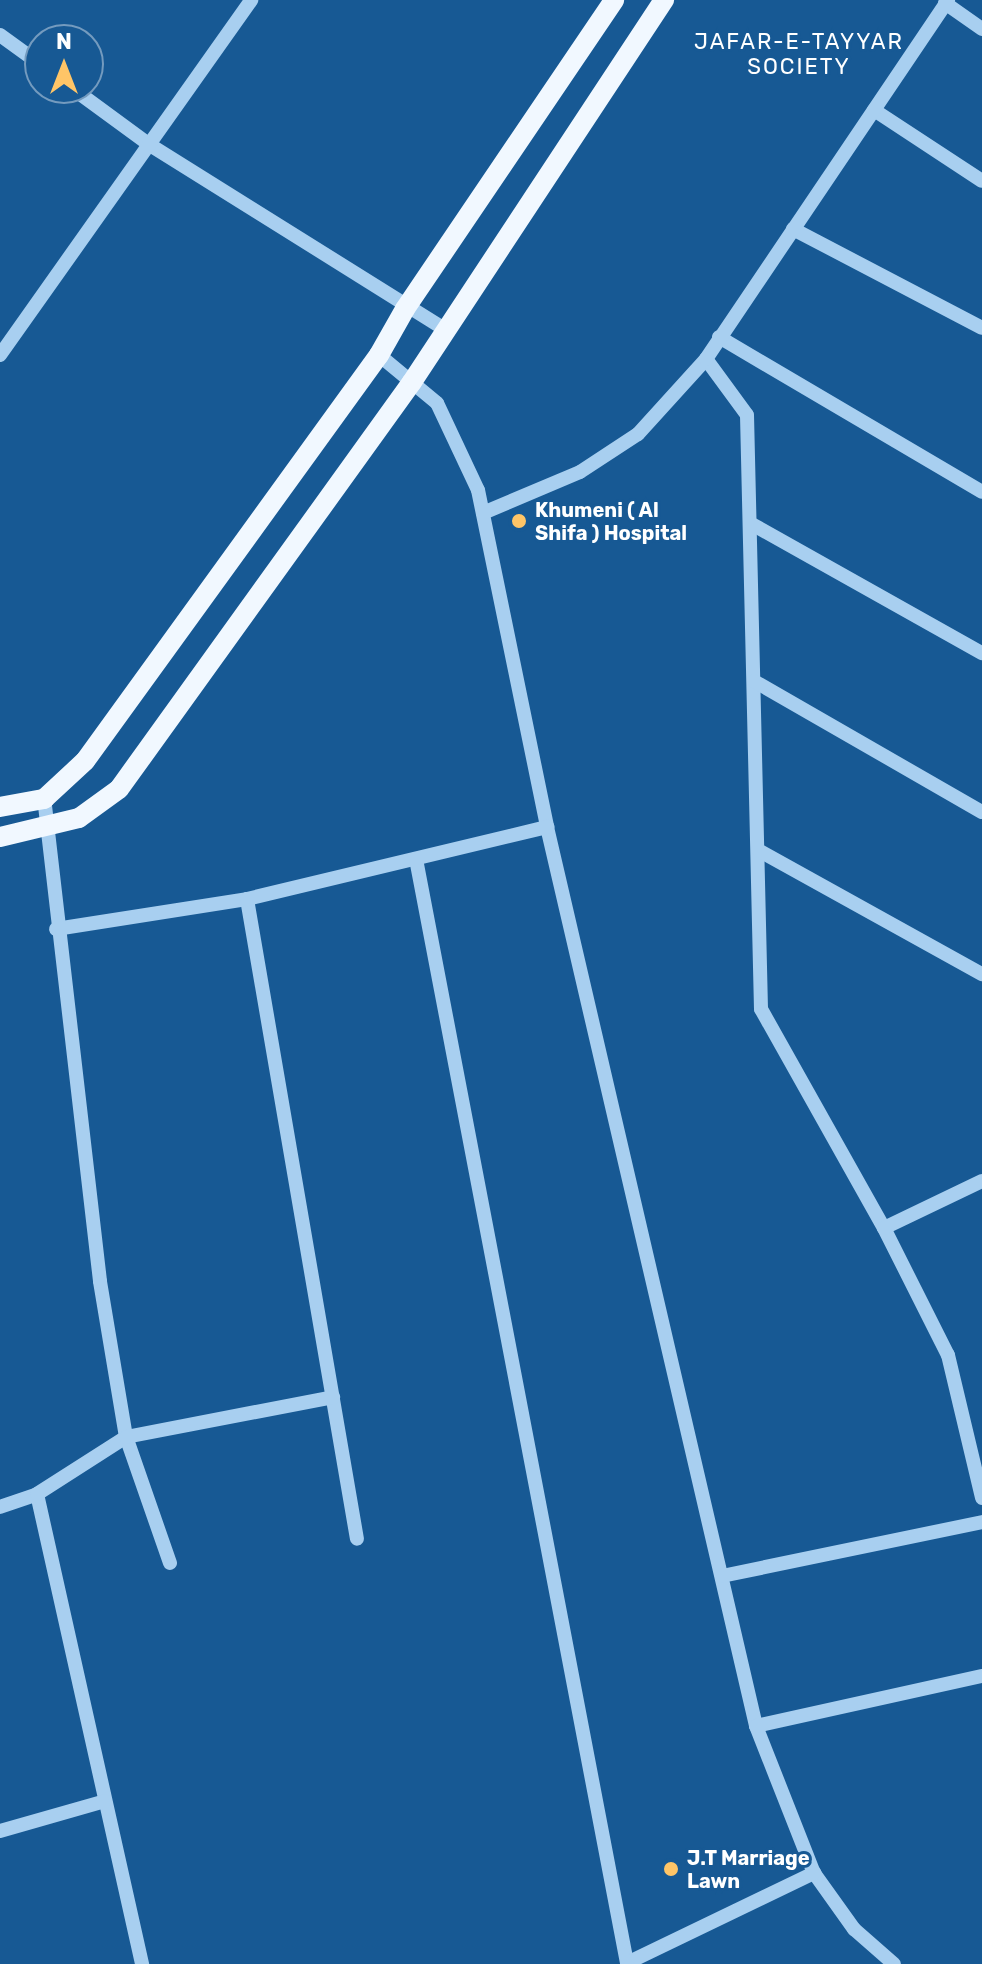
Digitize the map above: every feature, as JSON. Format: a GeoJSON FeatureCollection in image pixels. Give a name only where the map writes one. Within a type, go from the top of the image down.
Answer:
{"type":"FeatureCollection","features":[{"type":"Feature","properties":{"kind":"main road"},"geometry":{"type":"LineString","coordinates":[[0,807],[44,799],[85,761],[379,355],[405,309],[614,0]]}},
{"type":"Feature","properties":{"kind":"main road"},"geometry":{"type":"LineString","coordinates":[[0,837],[47,829],[79,818],[119,789],[412,382],[664,0]]}},
{"type":"Feature","properties":{"kind":"street"},"geometry":{"type":"LineString","coordinates":[[0,355],[251,0]]}},
{"type":"Feature","properties":{"kind":"street"},"geometry":{"type":"LineString","coordinates":[[483,513],[580,472],[638,434],[706,359],[947,2],[982,29]]}},
{"type":"Feature","properties":{"kind":"street"},"geometry":{"type":"LineString","coordinates":[[0,35],[24,52]]}},
{"type":"Feature","properties":{"kind":"street"},"geometry":{"type":"LineString","coordinates":[[94,104],[150,145],[405,309],[446,330]]}},
{"type":"Feature","properties":{"kind":"street"},"geometry":{"type":"LineString","coordinates":[[874,110],[982,181]]}},
{"type":"Feature","properties":{"kind":"street"},"geometry":{"type":"LineString","coordinates":[[793,229],[982,328]]}},
{"type":"Feature","properties":{"kind":"street"},"geometry":{"type":"LineString","coordinates":[[719,337],[982,492]]}},
{"type":"Feature","properties":{"kind":"street"},"geometry":{"type":"LineString","coordinates":[[379,355],[437,403],[478,490],[547,827],[756,1726],[814,1873],[854,1929],[894,1964]]}},
{"type":"Feature","properties":{"kind":"street"},"geometry":{"type":"LineString","coordinates":[[706,359],[747,415],[761,1009],[884,1228],[948,1355],[982,1498]]}},
{"type":"Feature","properties":{"kind":"street"},"geometry":{"type":"LineString","coordinates":[[750,523],[982,653]]}},
{"type":"Feature","properties":{"kind":"street"},"geometry":{"type":"LineString","coordinates":[[754,681],[982,812]]}},
{"type":"Feature","properties":{"kind":"street"},"geometry":{"type":"LineString","coordinates":[[44,799],[56,929],[100,1281],[126,1437],[170,1563]]}},
{"type":"Feature","properties":{"kind":"street"},"geometry":{"type":"LineString","coordinates":[[56,929],[247,899],[547,827]]}},
{"type":"Feature","properties":{"kind":"street"},"geometry":{"type":"LineString","coordinates":[[758,850],[982,974]]}},
{"type":"Feature","properties":{"kind":"street"},"geometry":{"type":"LineString","coordinates":[[416,859],[627,1963],[814,1873]]}},
{"type":"Feature","properties":{"kind":"street"},"geometry":{"type":"LineString","coordinates":[[247,899],[357,1539]]}},
{"type":"Feature","properties":{"kind":"street"},"geometry":{"type":"LineString","coordinates":[[884,1228],[982,1181]]}},
{"type":"Feature","properties":{"kind":"street"},"geometry":{"type":"LineString","coordinates":[[0,1507],[37,1494],[126,1437],[333,1397]]}},
{"type":"Feature","properties":{"kind":"street"},"geometry":{"type":"LineString","coordinates":[[37,1494],[142,1964]]}},
{"type":"Feature","properties":{"kind":"street"},"geometry":{"type":"LineString","coordinates":[[722,1576],[982,1522]]}},
{"type":"Feature","properties":{"kind":"street"},"geometry":{"type":"LineString","coordinates":[[756,1726],[982,1676]]}},
{"type":"Feature","properties":{"kind":"street"},"geometry":{"type":"LineString","coordinates":[[0,1831],[105,1801]]}},
{"type":"Feature","properties":{"kind":"place","name":"Khumeni ( Al Shifa ) Hospital"},"geometry":{"type":"Point","coordinates":[519,521]}},
{"type":"Feature","properties":{"kind":"place","name":"J.T Marriage Lawn"},"geometry":{"type":"Point","coordinates":[671,1869]}},
{"type":"Feature","properties":{"kind":"district","name":"JAFAR-E-TAYYAR SOCIETY"},"geometry":{"type":"Point","coordinates":[799,54]}}]}
